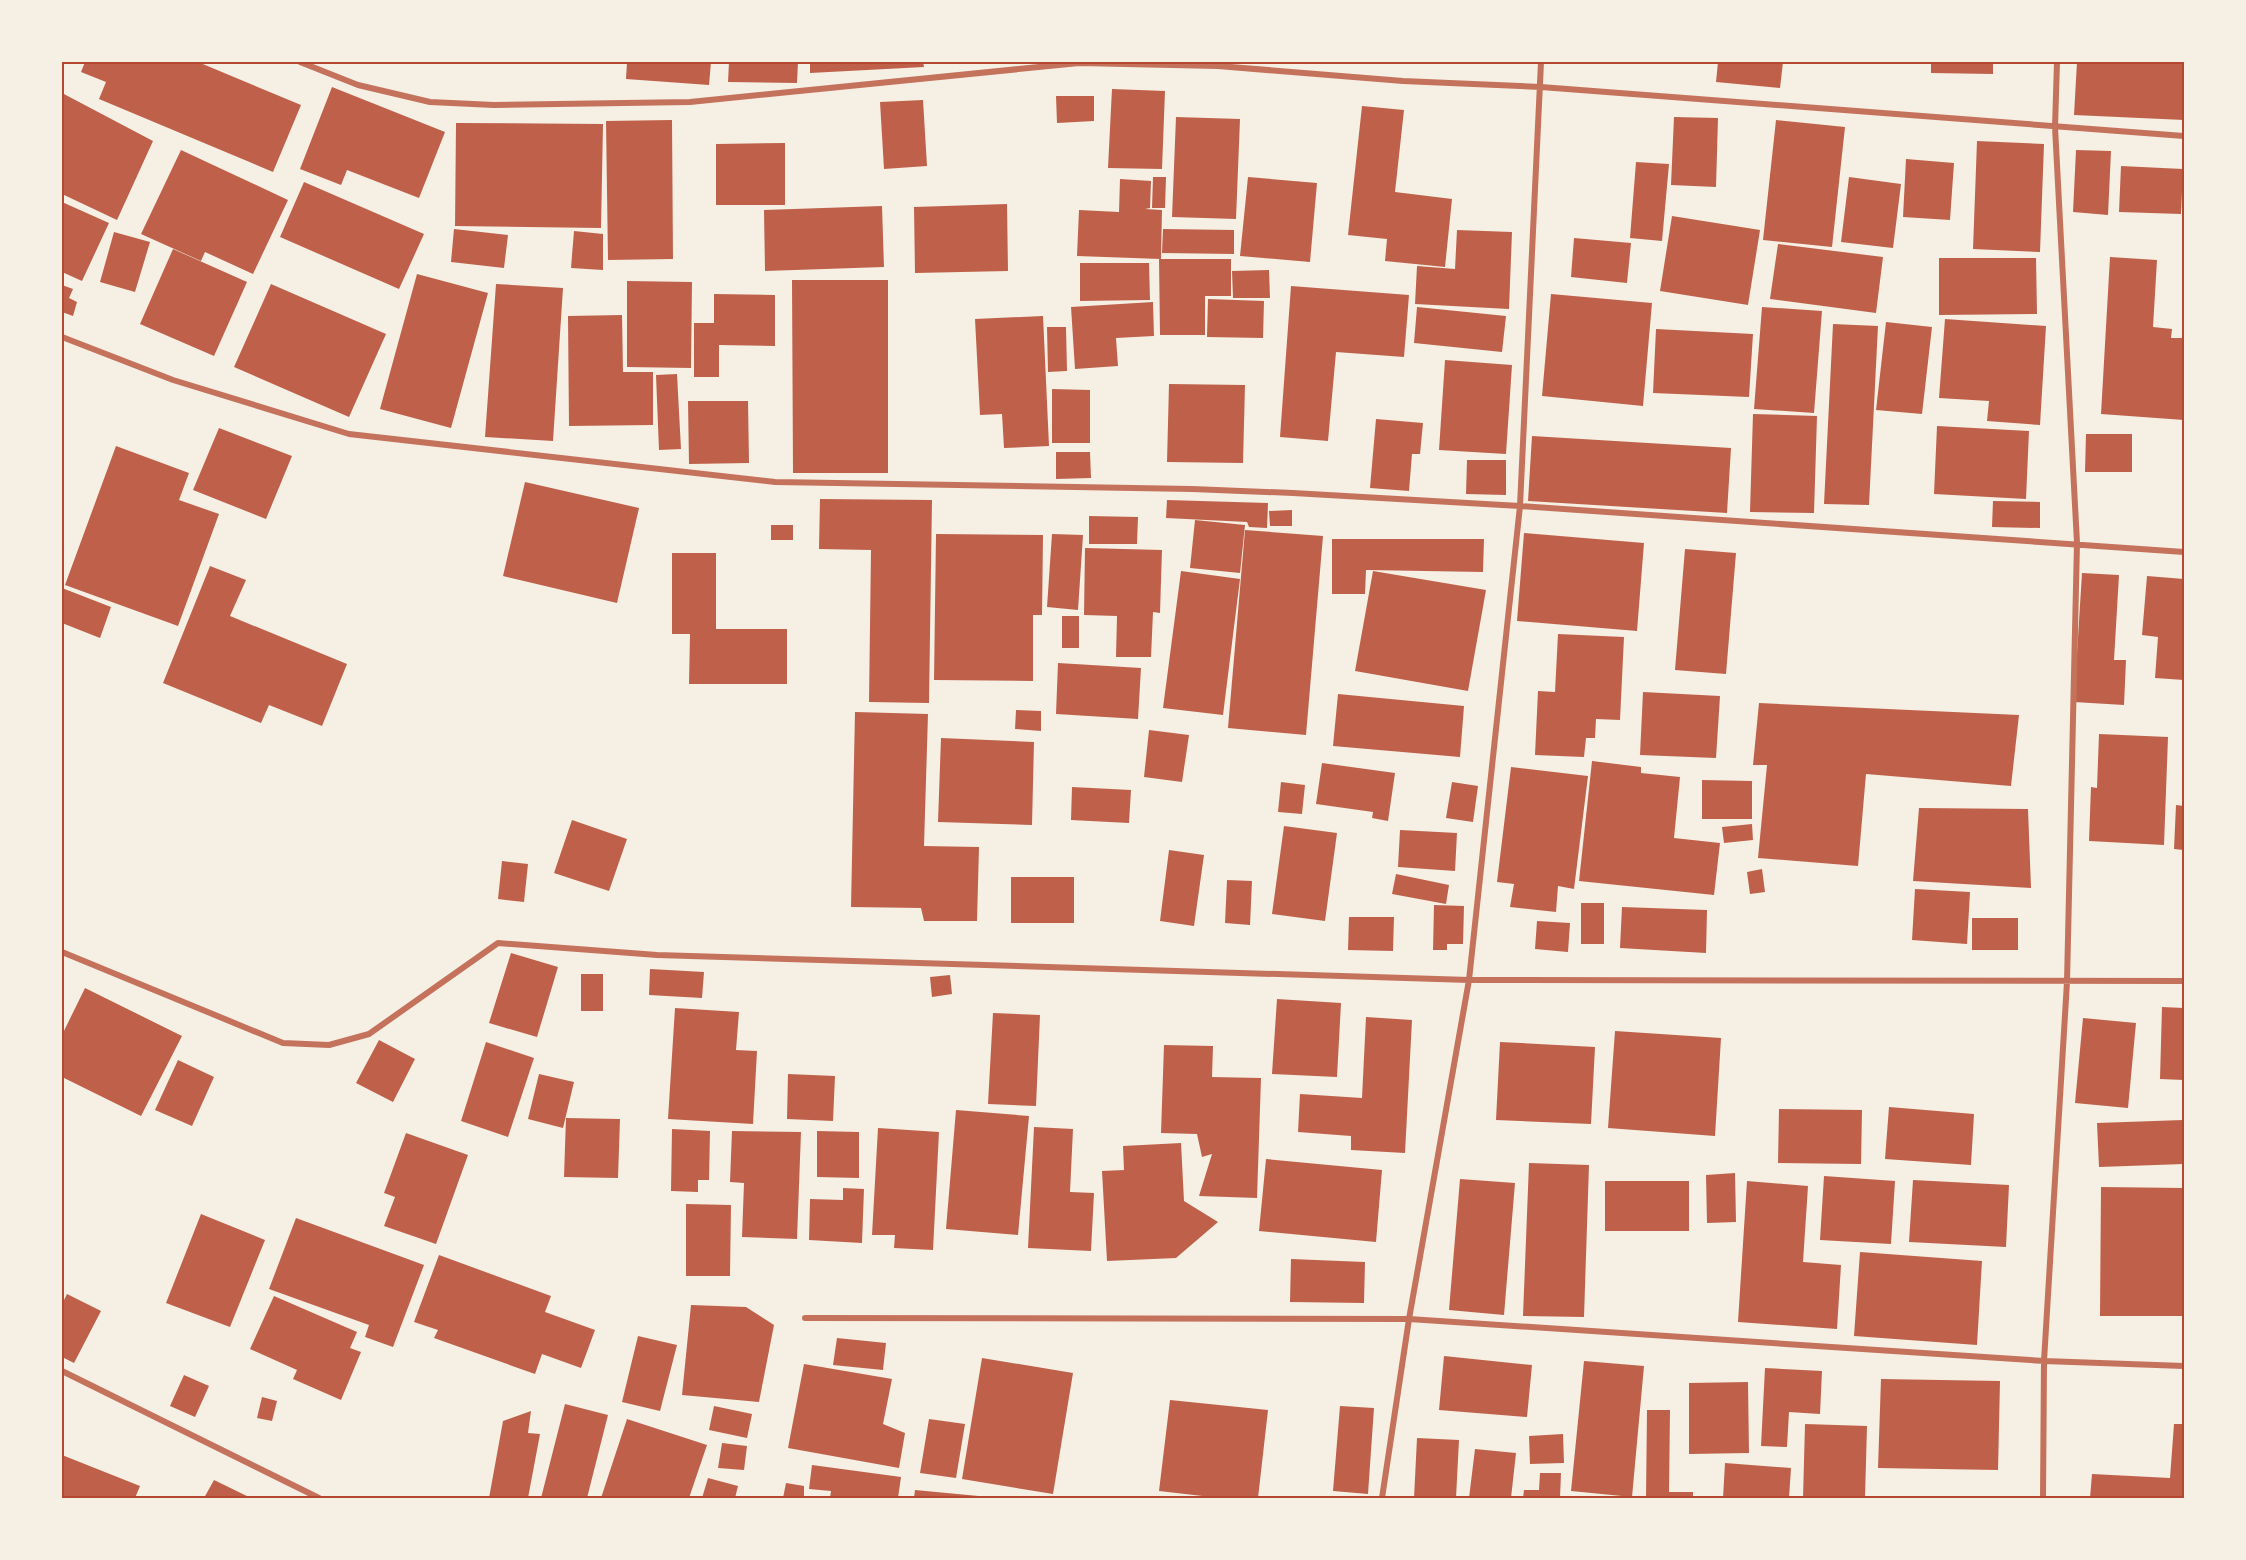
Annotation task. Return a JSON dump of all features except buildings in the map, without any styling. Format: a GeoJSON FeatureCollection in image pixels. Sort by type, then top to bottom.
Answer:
{"type":"FeatureCollection","features":[{"type":"Feature","properties":{"kind":"street"},"geometry":{"type":"LineString","coordinates":[[300,62],[358,85],[430,102],[494,105],[690,102],[1079,63],[1218,66],[1403,81],[1541,87],[2184,136]]}},
{"type":"Feature","properties":{"kind":"street"},"geometry":{"type":"LineString","coordinates":[[1382,1498],[1409,1319],[1469,980],[1520,506],[1541,62]]}},
{"type":"Feature","properties":{"kind":"street"},"geometry":{"type":"LineString","coordinates":[[2043,1498],[2044,1361],[2067,982],[2077,543],[2055,127],[2057,62]]}},
{"type":"Feature","properties":{"kind":"street"},"geometry":{"type":"LineString","coordinates":[[62,337],[173,380],[349,434],[775,482],[1192,489],[1520,506],[2184,552]]}},
{"type":"Feature","properties":{"kind":"street"},"geometry":{"type":"LineString","coordinates":[[62,952],[284,1043],[329,1045],[369,1034],[498,943],[657,955],[1469,980],[2184,981]]}},
{"type":"Feature","properties":{"kind":"street"},"geometry":{"type":"LineString","coordinates":[[806,1318],[1409,1319],[2044,1361],[2184,1366]]}},
{"type":"Feature","properties":{"kind":"street"},"geometry":{"type":"LineString","coordinates":[[62,1371],[319,1498]]}}]}
